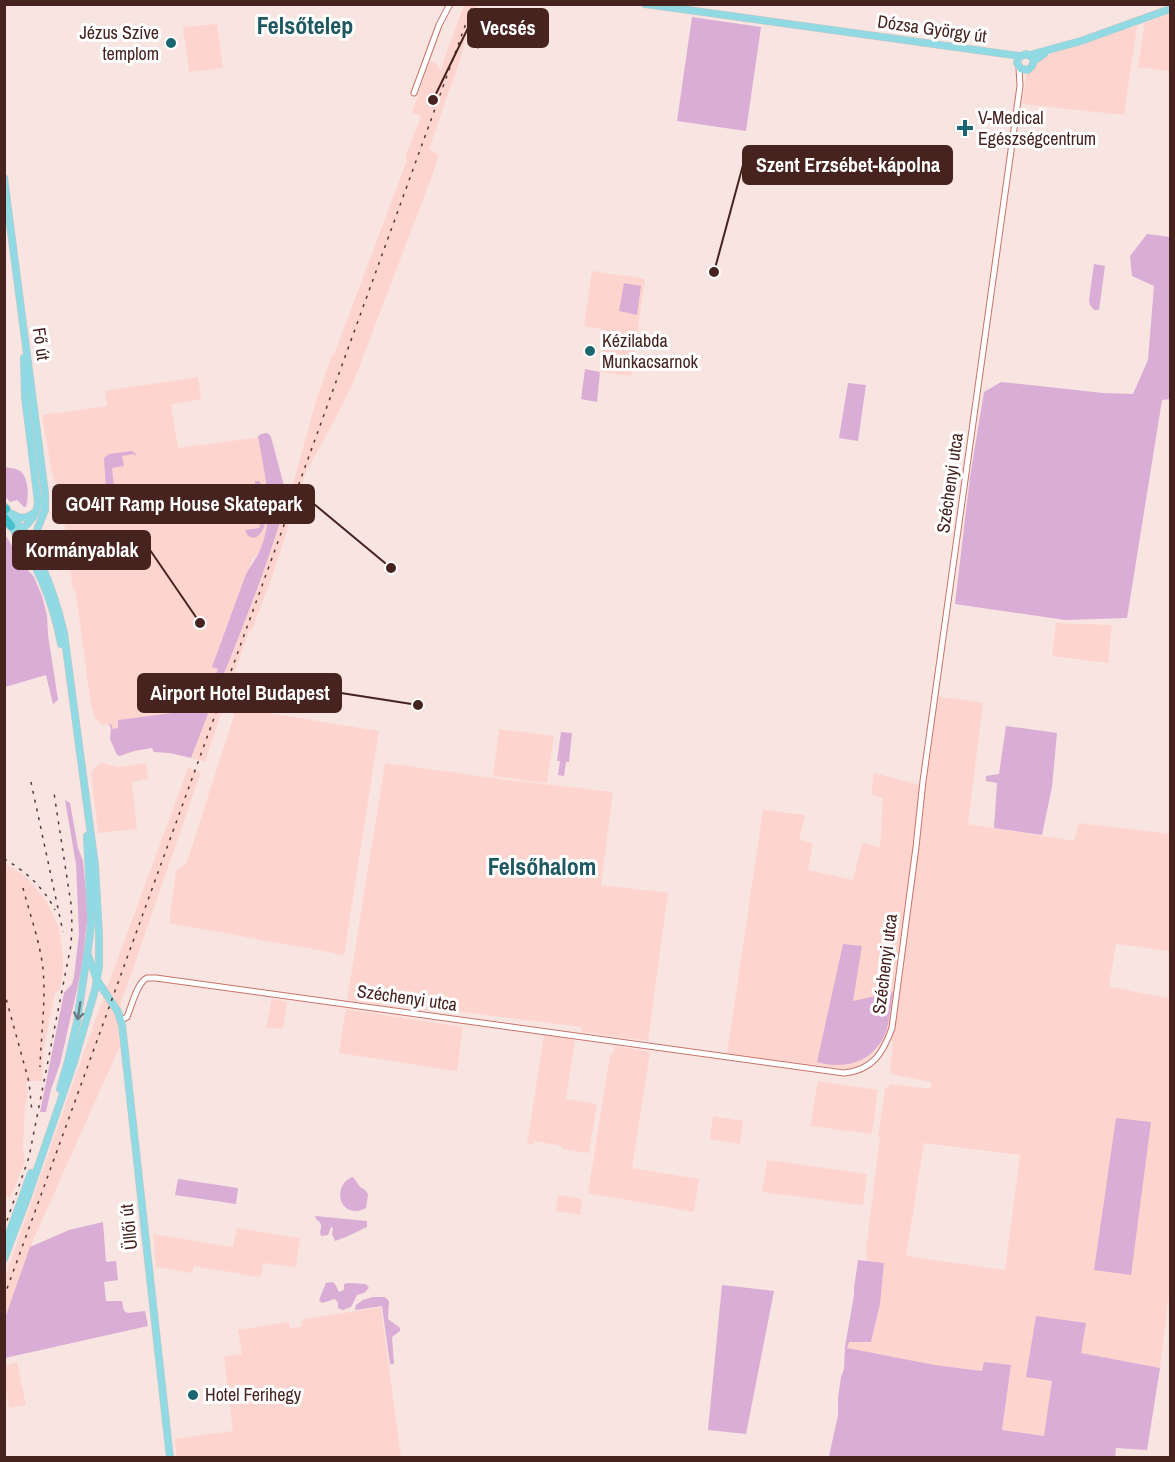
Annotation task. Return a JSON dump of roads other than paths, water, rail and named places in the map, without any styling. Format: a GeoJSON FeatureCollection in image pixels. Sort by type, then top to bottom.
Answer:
{"type":"FeatureCollection","features":[{"type":"Feature","properties":{"kind":"highway"},"geometry":{"type":"LineString","coordinates":[[5,511],[11,526]]}},
{"type":"Feature","properties":{"kind":"main road","name":"Dózsa György út"},"geometry":{"type":"LineString","coordinates":[[645,4],[1002,54],[1021,64]]}},
{"type":"Feature","properties":{"kind":"main road"},"geometry":{"type":"LineString","coordinates":[[1032,58],[1170,9]]}},
{"type":"Feature","properties":{"kind":"main road"},"geometry":{"type":"LineString","coordinates":[[1024,54],[1032,58],[1031,68],[1021,64],[1024,54]]}},
{"type":"Feature","properties":{"kind":"main road","name":"Fő út"},"geometry":{"type":"LineString","coordinates":[[4,178],[45,492],[40,513]]}},
{"type":"Feature","properties":{"kind":"main road"},"geometry":{"type":"LineString","coordinates":[[23,327],[24,380],[40,513],[35,535],[36,553]]}},
{"type":"Feature","properties":{"kind":"main road"},"geometry":{"type":"LineString","coordinates":[[24,380],[33,392]]}},
{"type":"Feature","properties":{"kind":"main road"},"geometry":{"type":"LineString","coordinates":[[5,511],[23,518],[40,513]]}},
{"type":"Feature","properties":{"kind":"main road"},"geometry":{"type":"LineString","coordinates":[[4,1259],[74,1062],[88,1018],[99,967],[99,923],[64,633],[51,586],[36,553],[22,531],[5,511]]}},
{"type":"Feature","properties":{"kind":"main road"},"geometry":{"type":"LineString","coordinates":[[11,526],[22,531],[33,528],[40,513]]}},
{"type":"Feature","properties":{"kind":"main road"},"geometry":{"type":"LineString","coordinates":[[11,526],[47,590],[69,684]]}},
{"type":"Feature","properties":{"kind":"main road"},"geometry":{"type":"LineString","coordinates":[[22,531],[22,542]]}},
{"type":"Feature","properties":{"kind":"main road"},"geometry":{"type":"LineString","coordinates":[[4,1246],[58,1097],[77,1022],[91,918],[90,839]]}},
{"type":"Feature","properties":{"kind":"main road"},"geometry":{"type":"LineString","coordinates":[[87,953],[97,980],[108,996]]}},
{"type":"Feature","properties":{"kind":"main road"},"geometry":{"type":"LineString","coordinates":[[99,967],[108,996]]}},
{"type":"Feature","properties":{"kind":"main road"},"geometry":{"type":"LineString","coordinates":[[88,1018],[98,999],[108,996]]}},
{"type":"Feature","properties":{"kind":"main road","name":"Üllői út"},"geometry":{"type":"LineString","coordinates":[[108,996],[121,1020],[170,1458]]}},
{"type":"Feature","properties":{"kind":"street"},"geometry":{"type":"LineString","coordinates":[[414,93],[439,25],[450,4]]}},
{"type":"Feature","properties":{"kind":"street","name":"Széchenyi utca"},"geometry":{"type":"LineString","coordinates":[[121,1020],[127,1017],[142,982],[147,978],[156,978],[844,1073],[856,1071],[873,1062],[887,1042],[892,1028],[922,782],[1020,86],[1021,64]]}},
{"type":"Feature","properties":{"kind":"waterway"},"geometry":{"type":"LineString","coordinates":[[478,48],[482,36]]}},
{"type":"Feature","properties":{"kind":"railway"},"geometry":{"type":"LineString","coordinates":[[4,1297],[473,4]]}},
{"type":"Feature","properties":{"kind":"railway"},"geometry":{"type":"LineString","coordinates":[[31,782],[63,932]]}},
{"type":"Feature","properties":{"kind":"railway"},"geometry":{"type":"LineString","coordinates":[[4,1229],[29,1157],[71,945],[71,904],[54,793]]}},
{"type":"Feature","properties":{"kind":"railway"},"geometry":{"type":"LineString","coordinates":[[4,859],[34,881],[55,910]]}},
{"type":"Feature","properties":{"kind":"railway"},"geometry":{"type":"LineString","coordinates":[[23,888],[43,969],[44,1006],[40,1067]]}},
{"type":"Feature","properties":{"kind":"railway"},"geometry":{"type":"LineString","coordinates":[[4,991],[29,1082],[32,1112]]}},
{"type":"Feature","properties":{"kind":"place","name":"Jézus Szíve templom"},"geometry":{"type":"Point","coordinates":[171,43]}},
{"type":"Feature","properties":{"kind":"place","name":"Vecsés"},"geometry":{"type":"Point","coordinates":[433,100]}},
{"type":"Feature","properties":{"kind":"place","name":"V-Medical Egészségcentrum"},"geometry":{"type":"Point","coordinates":[965,128]}},
{"type":"Feature","properties":{"kind":"place","name":"Szent Erzsébet-kápolna"},"geometry":{"type":"Point","coordinates":[714,272]}},
{"type":"Feature","properties":{"kind":"place","name":"Kézilabda Munkacsarnok"},"geometry":{"type":"Point","coordinates":[590,351]}},
{"type":"Feature","properties":{"kind":"place","name":"GO4IT Ramp House Skatepark"},"geometry":{"type":"Point","coordinates":[391,568]}},
{"type":"Feature","properties":{"kind":"place","name":"Kormányablak"},"geometry":{"type":"Point","coordinates":[200,623]}},
{"type":"Feature","properties":{"kind":"place","name":"Airport Hotel Budapest"},"geometry":{"type":"Point","coordinates":[418,705]}},
{"type":"Feature","properties":{"kind":"place","name":"Hotel Ferihegy"},"geometry":{"type":"Point","coordinates":[193,1395]}},
{"type":"Feature","properties":{"kind":"district","name":"Felsőtelep"},"geometry":{"type":"Point","coordinates":[305,26]}},
{"type":"Feature","properties":{"kind":"district","name":"Felsőhalom"},"geometry":{"type":"Point","coordinates":[542,867]}}]}
